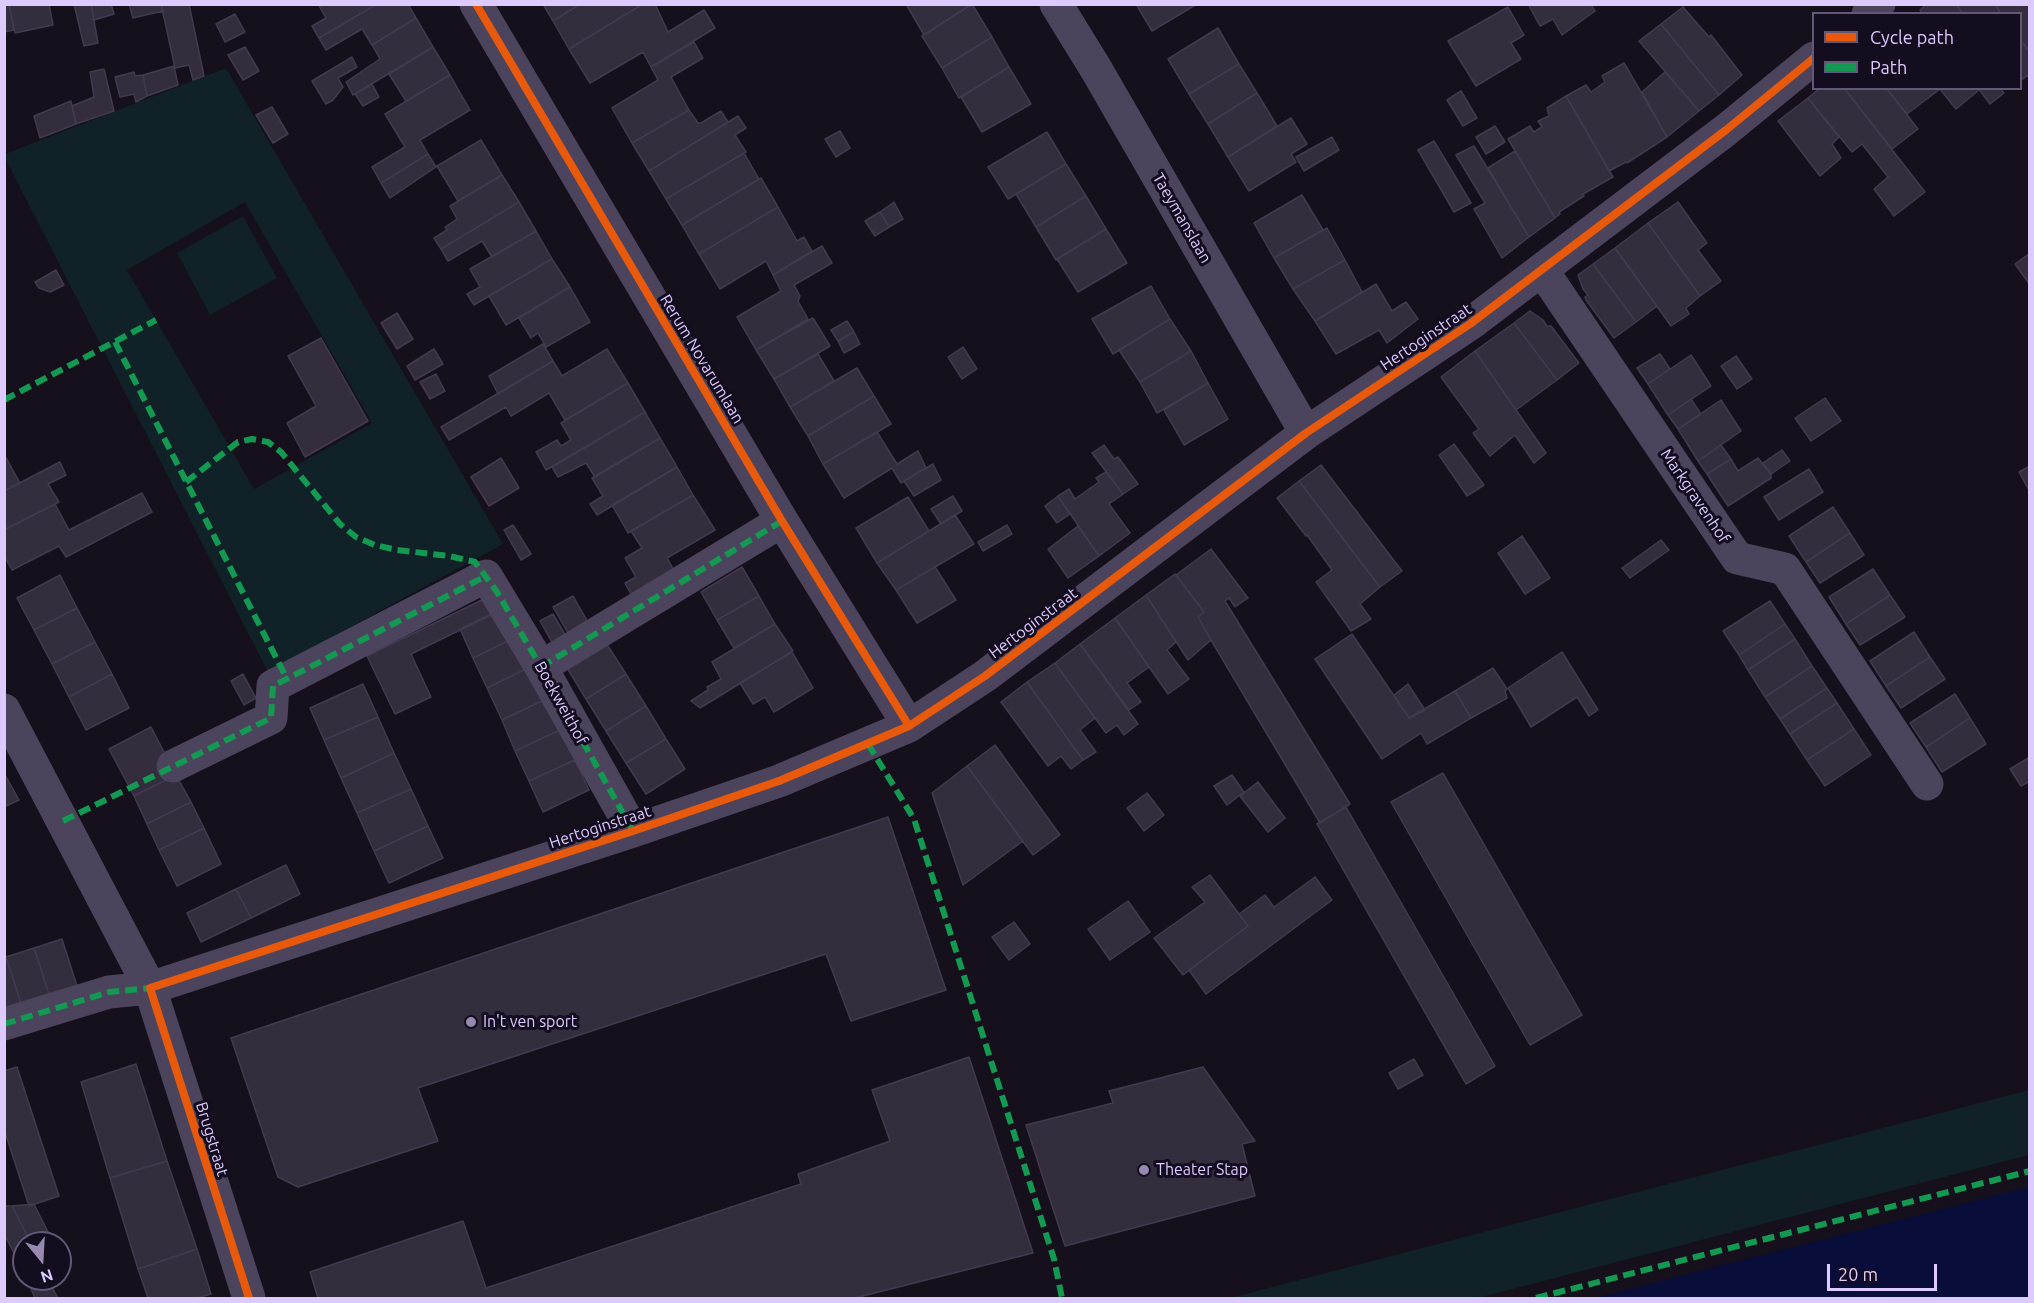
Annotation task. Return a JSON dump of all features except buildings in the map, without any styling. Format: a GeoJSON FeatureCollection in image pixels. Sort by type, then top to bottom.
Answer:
{"type":"FeatureCollection","features":[{"type":"Feature","properties":{"kind":"street","name":"Rerum Novarumlaan"},"geometry":{"type":"LineString","coordinates":[[476,4],[782,521],[909,726]]}},
{"type":"Feature","properties":{"kind":"street","name":"Taeymanslaan"},"geometry":{"type":"LineString","coordinates":[[1056,4],[1096,69],[1306,434]]}},
{"type":"Feature","properties":{"kind":"street","name":"Hertoginstraat"},"geometry":{"type":"LineString","coordinates":[[4,1024],[109,992],[150,988],[633,831],[779,781],[909,726],[985,676],[1306,434],[1470,324],[1726,130],[1812,60]]}},
{"type":"Feature","properties":{"kind":"street","name":"Markgravenhof"},"geometry":{"type":"LineString","coordinates":[[1542,270],[1737,558],[1785,569],[1927,784]]}},
{"type":"Feature","properties":{"kind":"street"},"geometry":{"type":"LineString","coordinates":[[542,670],[782,521]]}},
{"type":"Feature","properties":{"kind":"street","name":"Boekweithof"},"geometry":{"type":"LineString","coordinates":[[173,766],[271,718],[273,686],[486,576],[633,831]]}},
{"type":"Feature","properties":{"kind":"street","name":"Brugstraat"},"geometry":{"type":"LineString","coordinates":[[4,710],[150,988],[249,1299]]}},
{"type":"Feature","properties":{"kind":"shaded area"},"geometry":{"type":"Polygon","coordinates":[[[226,68],[503,544],[268,672],[5,158],[5,154],[226,68]],[[245,202],[127,270],[254,489],[372,423],[245,202]]]}},
{"type":"Feature","properties":{"kind":"shaded area"},"geometry":{"type":"Polygon","coordinates":[[[243,216],[277,278],[210,315],[177,253],[243,216]]]}},
{"type":"Feature","properties":{"kind":"shaded area"},"geometry":{"type":"Polygon","coordinates":[[[2029,1090],[2029,1155],[1478,1298],[1230,1298],[2029,1090]]]}},
{"type":"Feature","properties":{"kind":"shaded area"},"geometry":{"type":"Polygon","coordinates":[[[2029,1187],[2029,1298],[1595,1298],[2029,1187]]]}},
{"type":"Feature","properties":{"kind":"marked path"},"geometry":{"type":"LineString","coordinates":[[4,400],[156,320]]}},
{"type":"Feature","properties":{"kind":"marked path"},"geometry":{"type":"LineString","coordinates":[[115,342],[287,679]]}},
{"type":"Feature","properties":{"kind":"marked path"},"geometry":{"type":"LineString","coordinates":[[186,482],[238,442],[252,439],[268,442],[281,452],[340,524],[356,537],[375,545],[397,550],[449,556],[475,562],[497,592],[633,831]]}},
{"type":"Feature","properties":{"kind":"marked path"},"geometry":{"type":"LineString","coordinates":[[541,667],[782,521]]}},
{"type":"Feature","properties":{"kind":"marked path"},"geometry":{"type":"LineString","coordinates":[[63,821],[271,718],[273,686],[486,576]]}},
{"type":"Feature","properties":{"kind":"marked path"},"geometry":{"type":"LineString","coordinates":[[868,744],[914,819],[1054,1259],[1062,1298]]}},
{"type":"Feature","properties":{"kind":"marked path"},"geometry":{"type":"LineString","coordinates":[[4,1024],[109,992],[150,988]]}},
{"type":"Feature","properties":{"kind":"marked path"},"geometry":{"type":"LineString","coordinates":[[1536,1298],[2030,1171]]}},
{"type":"Feature","properties":{"kind":"cycle path"},"geometry":{"type":"LineString","coordinates":[[476,4],[782,521],[909,726]]}},
{"type":"Feature","properties":{"kind":"cycle path"},"geometry":{"type":"LineString","coordinates":[[249,1298],[150,988],[633,831],[779,781],[909,726],[985,676],[1306,433],[1470,324],[1726,130],[1812,60]]}},
{"type":"Feature","properties":{"kind":"place","name":"In't ven sport"},"geometry":{"type":"Point","coordinates":[471,1022]}},
{"type":"Feature","properties":{"kind":"place","name":"Theater Stap"},"geometry":{"type":"Point","coordinates":[1144,1170]}}]}
